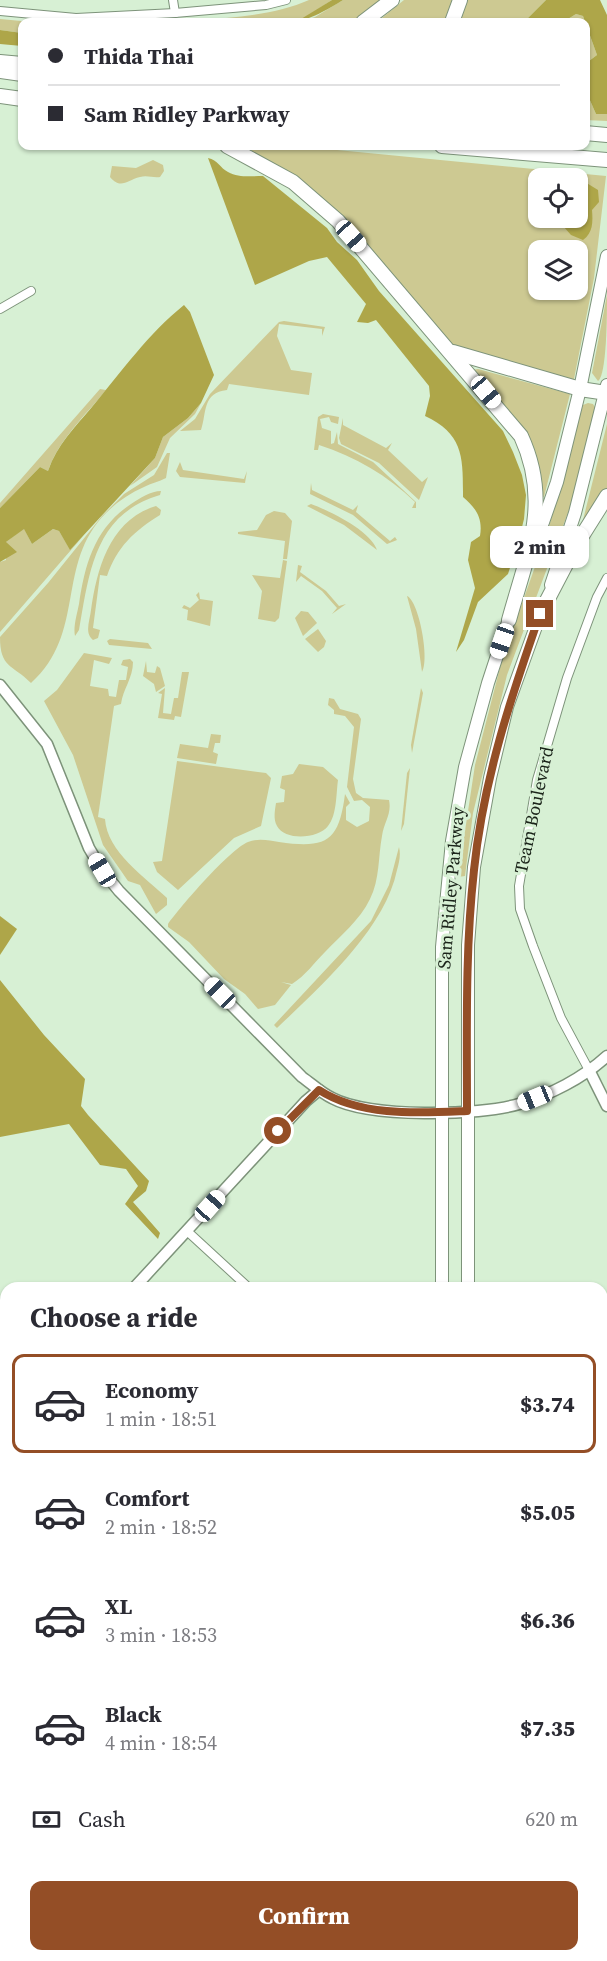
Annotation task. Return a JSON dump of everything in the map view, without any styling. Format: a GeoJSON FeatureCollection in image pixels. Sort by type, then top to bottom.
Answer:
{"type":"FeatureCollection","features":[{"type":"Feature","properties":{"kind":"highway"},"geometry":{"type":"LineString","coordinates":[[368,18],[392,0]]}},
{"type":"Feature","properties":{"kind":"highway"},"geometry":{"type":"LineString","coordinates":[[453,18],[460,0]]}},
{"type":"Feature","properties":{"kind":"highway"},"geometry":{"type":"LineString","coordinates":[[0,62],[18,64]]}},
{"type":"Feature","properties":{"kind":"highway"},"geometry":{"type":"LineString","coordinates":[[0,71],[18,73]]}},
{"type":"Feature","properties":{"kind":"highway"},"geometry":{"type":"LineString","coordinates":[[0,96],[18,98]]}},
{"type":"Feature","properties":{"kind":"highway"},"geometry":{"type":"LineString","coordinates":[[590,134],[607,135]]}},
{"type":"Feature","properties":{"kind":"highway"},"geometry":{"type":"LineString","coordinates":[[235,150],[271,168],[316,200],[378,265],[521,436],[534,474],[537,518],[509,620]]}},
{"type":"Feature","properties":{"kind":"highway"},"geometry":{"type":"LineString","coordinates":[[489,150],[607,160]]}},
{"type":"Feature","properties":{"kind":"highway"},"geometry":{"type":"LineString","coordinates":[[451,351],[580,389],[606,391]]}},
{"type":"Feature","properties":{"kind":"highway"},"geometry":{"type":"LineString","coordinates":[[540,614],[574,547],[607,496]]}},
{"type":"Feature","properties":{"kind":"main road","name":"Sam Ridley Parkway"},"geometry":{"type":"LineString","coordinates":[[442,1282],[442,947],[452,841],[465,767],[488,683],[557,482],[580,389],[607,256]]}},
{"type":"Feature","properties":{"kind":"main road","name":"Sam Ridley Parkway"},"geometry":{"type":"LineString","coordinates":[[468,1282],[468,945],[474,867],[490,778],[507,707],[574,517],[606,391]]}},
{"type":"Feature","properties":{"kind":"street"},"geometry":{"type":"LineString","coordinates":[[172,0],[175,13]]}},
{"type":"Feature","properties":{"kind":"street"},"geometry":{"type":"LineString","coordinates":[[0,11],[76,18],[175,13],[266,5],[286,0]]}},
{"type":"Feature","properties":{"kind":"street"},"geometry":{"type":"LineString","coordinates":[[0,309],[31,291]]}},
{"type":"Feature","properties":{"kind":"street","name":"Team Boulevard"},"geometry":{"type":"LineString","coordinates":[[607,578],[597,597],[567,678],[537,780],[519,886],[520,909],[561,1018],[607,1106]]}},
{"type":"Feature","properties":{"kind":"street"},"geometry":{"type":"LineString","coordinates":[[0,685],[47,744],[89,848],[119,891],[291,1066],[319,1090],[345,1103],[375,1109],[442,1112],[518,1105],[590,1072],[607,1056]]}},
{"type":"Feature","properties":{"kind":"street"},"geometry":{"type":"LineString","coordinates":[[140,1282],[306,1101],[319,1090]]}},
{"type":"Feature","properties":{"kind":"street"},"geometry":{"type":"LineString","coordinates":[[187,1232],[242,1282]]}},
{"type":"Feature","properties":{"kind":"shaded area"},"geometry":{"type":"Polygon","coordinates":[[[309,0],[332,0],[304,18],[225,18],[248,16],[290,7],[309,0]]]}},
{"type":"Feature","properties":{"kind":"shaded area"},"geometry":{"type":"Polygon","coordinates":[[[332,0],[343,0],[319,14],[303,18],[332,0]]]}},
{"type":"Feature","properties":{"kind":"shaded area"},"geometry":{"type":"Polygon","coordinates":[[[343,0],[385,0],[361,18],[312,18],[343,0]]]}},
{"type":"Feature","properties":{"kind":"shaded area"},"geometry":{"type":"Polygon","coordinates":[[[404,0],[453,0],[446,18],[382,18],[404,0]]]}},
{"type":"Feature","properties":{"kind":"shaded area"},"geometry":{"type":"Polygon","coordinates":[[[467,0],[546,0],[528,18],[460,18],[467,0]]]}},
{"type":"Feature","properties":{"kind":"shaded area"},"geometry":{"type":"Polygon","coordinates":[[[546,0],[600,0],[607,15],[607,114],[596,114],[590,100],[590,60],[597,55],[590,36],[590,18],[576,14],[570,18],[528,18],[546,0]]]}},
{"type":"Feature","properties":{"kind":"shaded area"},"geometry":{"type":"Polygon","coordinates":[[[576,14],[584,18],[570,18],[576,14]]]}},
{"type":"Feature","properties":{"kind":"shaded area"},"geometry":{"type":"Polygon","coordinates":[[[0,19],[18,21],[18,32],[0,30],[0,19]]]}},
{"type":"Feature","properties":{"kind":"shaded area"},"geometry":{"type":"Polygon","coordinates":[[[0,30],[18,32],[18,46],[0,44],[0,30]]]}},
{"type":"Feature","properties":{"kind":"shaded area"},"geometry":{"type":"Polygon","coordinates":[[[590,36],[597,55],[590,60],[590,36]]]}},
{"type":"Feature","properties":{"kind":"shaded area"},"geometry":{"type":"Polygon","coordinates":[[[590,100],[596,114],[607,114],[607,121],[590,120],[590,100]]]}},
{"type":"Feature","properties":{"kind":"shaded area"},"geometry":{"type":"Polygon","coordinates":[[[252,150],[337,150],[528,168],[528,228],[588,228],[588,174],[606,176],[594,278],[573,384],[458,350],[395,281],[252,153],[252,150]]]}},
{"type":"Feature","properties":{"kind":"shaded area"},"geometry":{"type":"Polygon","coordinates":[[[208,158],[232,174],[263,176],[327,228],[337,242],[357,260],[379,291],[503,431],[522,475],[526,495],[524,519],[508,574],[478,602],[464,640],[456,652],[475,588],[468,560],[471,542],[480,536],[480,524],[475,509],[463,497],[463,470],[459,449],[454,439],[438,423],[425,416],[430,396],[429,386],[376,320],[368,323],[357,322],[366,304],[327,257],[309,261],[255,285],[208,158]]]}},
{"type":"Feature","properties":{"kind":"shaded area"},"geometry":{"type":"Polygon","coordinates":[[[153,160],[163,165],[164,171],[160,177],[143,176],[121,184],[110,177],[112,166],[136,168],[153,160]]]}},
{"type":"Feature","properties":{"kind":"shaded area"},"geometry":{"type":"Polygon","coordinates":[[[588,184],[598,190],[599,202],[592,210],[592,227],[583,240],[571,235],[565,228],[588,228],[588,184]]]}},
{"type":"Feature","properties":{"kind":"shaded area"},"geometry":{"type":"Polygon","coordinates":[[[607,295],[605,355],[598,381],[592,373],[607,295]]]}},
{"type":"Feature","properties":{"kind":"shaded area"},"geometry":{"type":"Polygon","coordinates":[[[184,305],[190,312],[214,375],[201,403],[188,418],[163,437],[155,458],[70,550],[59,531],[53,529],[32,544],[24,529],[6,542],[17,552],[0,562],[0,508],[40,467],[48,471],[56,453],[73,429],[147,340],[184,305]]]}},
{"type":"Feature","properties":{"kind":"shaded area"},"geometry":{"type":"Polygon","coordinates":[[[279,322],[325,327],[322,336],[322,329],[279,324],[277,336],[291,370],[312,373],[309,395],[229,384],[227,390],[209,399],[201,430],[180,431],[195,419],[210,394],[279,322]]]}},
{"type":"Feature","properties":{"kind":"shaded area"},"geometry":{"type":"Polygon","coordinates":[[[478,369],[570,394],[544,497],[539,496],[534,463],[472,370],[478,369]]]}},
{"type":"Feature","properties":{"kind":"shaded area"},"geometry":{"type":"Polygon","coordinates":[[[100,389],[106,390],[73,428],[59,448],[48,471],[40,467],[0,508],[0,503],[100,389]]]}},
{"type":"Feature","properties":{"kind":"shaded area"},"geometry":{"type":"Polygon","coordinates":[[[201,403],[195,414],[170,438],[157,467],[130,486],[155,458],[163,437],[188,418],[201,403]]]}},
{"type":"Feature","properties":{"kind":"shaded area"},"geometry":{"type":"Polygon","coordinates":[[[593,404],[596,409],[572,502],[507,675],[473,813],[465,876],[458,877],[475,765],[502,660],[548,530],[583,405],[593,404]]]}},
{"type":"Feature","properties":{"kind":"shaded area"},"geometry":{"type":"Polygon","coordinates":[[[323,414],[339,417],[338,424],[331,422],[329,417],[320,419],[322,428],[331,431],[331,444],[334,443],[337,432],[338,444],[373,462],[416,502],[416,508],[412,508],[415,502],[404,492],[370,468],[346,455],[319,445],[318,450],[314,450],[318,417],[323,414]]]}},
{"type":"Feature","properties":{"kind":"shaded area"},"geometry":{"type":"Polygon","coordinates":[[[343,418],[343,425],[386,448],[392,443],[388,450],[422,482],[428,477],[419,500],[379,463],[341,444],[339,438],[343,418]]]}},
{"type":"Feature","properties":{"kind":"shaded area"},"geometry":{"type":"Polygon","coordinates":[[[607,424],[607,489],[583,520],[607,424]]]}},
{"type":"Feature","properties":{"kind":"shaded area"},"geometry":{"type":"Polygon","coordinates":[[[167,453],[170,453],[166,478],[139,489],[119,502],[106,513],[90,533],[81,554],[59,643],[48,663],[31,683],[5,660],[2,655],[0,637],[48,583],[102,516],[124,494],[154,475],[167,453]]]}},
{"type":"Feature","properties":{"kind":"shaded area"},"geometry":{"type":"Polygon","coordinates":[[[180,462],[183,470],[244,479],[247,471],[245,483],[180,477],[176,471],[180,462]]]}},
{"type":"Feature","properties":{"kind":"shaded area"},"geometry":{"type":"Polygon","coordinates":[[[311,483],[312,490],[353,510],[358,505],[356,512],[390,541],[395,537],[397,540],[387,544],[353,515],[310,494],[311,483]]]}},
{"type":"Feature","properties":{"kind":"shaded area"},"geometry":{"type":"Polygon","coordinates":[[[161,491],[160,495],[138,504],[121,516],[108,531],[98,549],[92,568],[79,630],[75,636],[74,629],[85,574],[100,535],[131,504],[142,497],[161,491]]]}},
{"type":"Feature","properties":{"kind":"shaded area"},"geometry":{"type":"Polygon","coordinates":[[[311,504],[328,511],[358,529],[367,536],[377,550],[344,525],[307,506],[311,504]]]}},
{"type":"Feature","properties":{"kind":"shaded area"},"geometry":{"type":"Polygon","coordinates":[[[156,506],[161,510],[160,515],[142,527],[121,548],[107,576],[100,575],[93,628],[100,630],[98,638],[93,640],[88,630],[89,622],[97,578],[108,548],[127,522],[156,506]]]}},
{"type":"Feature","properties":{"kind":"shaded area"},"geometry":{"type":"Polygon","coordinates":[[[274,511],[285,513],[292,521],[287,559],[283,559],[285,541],[238,534],[238,532],[257,530],[266,515],[274,511]]]}},
{"type":"Feature","properties":{"kind":"shaded area"},"geometry":{"type":"Polygon","coordinates":[[[24,528],[32,544],[53,529],[59,531],[70,549],[84,535],[0,632],[0,562],[6,560],[6,542],[24,528]]]}},
{"type":"Feature","properties":{"kind":"shaded area"},"geometry":{"type":"Polygon","coordinates":[[[283,560],[287,561],[279,618],[275,622],[258,619],[262,591],[252,575],[280,578],[283,560]]]}},
{"type":"Feature","properties":{"kind":"shaded area"},"geometry":{"type":"Polygon","coordinates":[[[298,565],[302,566],[300,572],[326,591],[339,606],[346,604],[332,614],[337,608],[322,591],[301,576],[296,582],[298,565]]]}},
{"type":"Feature","properties":{"kind":"shaded area"},"geometry":{"type":"Polygon","coordinates":[[[199,592],[200,599],[213,601],[210,626],[187,620],[188,610],[182,608],[184,605],[190,608],[199,600],[196,595],[199,592]]]}},
{"type":"Feature","properties":{"kind":"shaded area"},"geometry":{"type":"Polygon","coordinates":[[[407,596],[416,608],[422,631],[425,656],[422,672],[416,629],[407,596]]]}},
{"type":"Feature","properties":{"kind":"shaded area"},"geometry":{"type":"Polygon","coordinates":[[[301,611],[308,612],[317,623],[303,636],[295,618],[301,611]]]}},
{"type":"Feature","properties":{"kind":"shaded area"},"geometry":{"type":"Polygon","coordinates":[[[318,629],[326,641],[324,647],[318,652],[305,639],[318,629]]]}},
{"type":"Feature","properties":{"kind":"shaded area"},"geometry":{"type":"Polygon","coordinates":[[[110,639],[148,643],[152,649],[109,645],[107,641],[110,639]]]}},
{"type":"Feature","properties":{"kind":"shaded area"},"geometry":{"type":"Polygon","coordinates":[[[84,653],[112,658],[109,664],[94,660],[90,686],[108,689],[109,696],[116,697],[119,680],[126,680],[128,667],[121,665],[123,660],[130,659],[133,662],[121,704],[114,706],[98,817],[105,819],[112,842],[128,863],[167,898],[167,905],[156,914],[140,885],[128,881],[103,845],[73,755],[44,701],[57,690],[84,653]]]}},
{"type":"Feature","properties":{"kind":"shaded area"},"geometry":{"type":"Polygon","coordinates":[[[146,661],[147,672],[155,673],[157,666],[160,668],[165,686],[156,692],[154,684],[143,676],[146,661]]]}},
{"type":"Feature","properties":{"kind":"shaded area"},"geometry":{"type":"Polygon","coordinates":[[[182,672],[189,672],[181,717],[175,716],[174,720],[158,718],[162,694],[158,693],[165,688],[163,713],[171,714],[174,698],[178,698],[182,672]]]}},
{"type":"Feature","properties":{"kind":"shaded area"},"geometry":{"type":"Polygon","coordinates":[[[421,688],[423,693],[412,753],[411,745],[421,688]]]}},
{"type":"Feature","properties":{"kind":"shaded area"},"geometry":{"type":"Polygon","coordinates":[[[329,698],[334,699],[340,709],[358,714],[361,719],[353,779],[356,793],[363,798],[389,800],[376,884],[366,907],[349,927],[297,981],[292,984],[281,982],[291,985],[275,1005],[258,1009],[245,994],[224,979],[189,942],[168,927],[168,924],[218,867],[248,842],[263,840],[309,844],[328,838],[339,822],[345,794],[350,803],[346,807],[346,820],[357,827],[369,821],[370,807],[362,800],[354,801],[347,787],[354,727],[345,716],[334,714],[334,710],[328,705],[329,698]]]}},
{"type":"Feature","properties":{"kind":"shaded area"},"geometry":{"type":"Polygon","coordinates":[[[211,734],[221,735],[220,743],[215,743],[213,752],[218,754],[216,764],[177,758],[180,744],[208,748],[211,734]]]}},
{"type":"Feature","properties":{"kind":"shaded area"},"geometry":{"type":"Polygon","coordinates":[[[177,761],[266,773],[271,778],[261,826],[234,838],[178,890],[157,872],[153,862],[162,861],[177,761]]]}},
{"type":"Feature","properties":{"kind":"shaded area"},"geometry":{"type":"Polygon","coordinates":[[[299,764],[323,767],[338,780],[335,810],[331,821],[323,830],[310,836],[294,836],[281,831],[275,817],[276,803],[284,802],[285,790],[280,788],[282,776],[293,774],[299,764]]]}},
{"type":"Feature","properties":{"kind":"shaded area"},"geometry":{"type":"Polygon","coordinates":[[[410,768],[404,824],[401,831],[407,773],[410,768]]]}},
{"type":"Feature","properties":{"kind":"shaded area"},"geometry":{"type":"Polygon","coordinates":[[[399,847],[399,862],[390,892],[365,935],[331,976],[277,1028],[274,1025],[371,921],[389,885],[399,847]]]}},
{"type":"Feature","properties":{"kind":"shaded area"},"geometry":{"type":"Polygon","coordinates":[[[0,916],[17,929],[0,955],[0,916]]]}},
{"type":"Feature","properties":{"kind":"shaded area"},"geometry":{"type":"Polygon","coordinates":[[[0,980],[44,1035],[85,1079],[81,1106],[149,1181],[146,1191],[133,1202],[160,1233],[158,1239],[125,1204],[138,1186],[126,1169],[100,1165],[69,1124],[0,1137],[0,980]]]}},
{"type":"Feature","properties":{"kind":"route"},"geometry":{"type":"LineString","coordinates":[[278,1131],[319,1090],[333,1099],[375,1109],[416,1112],[467,1111],[468,945],[474,867],[490,778],[507,707],[540,614]]}}]}
